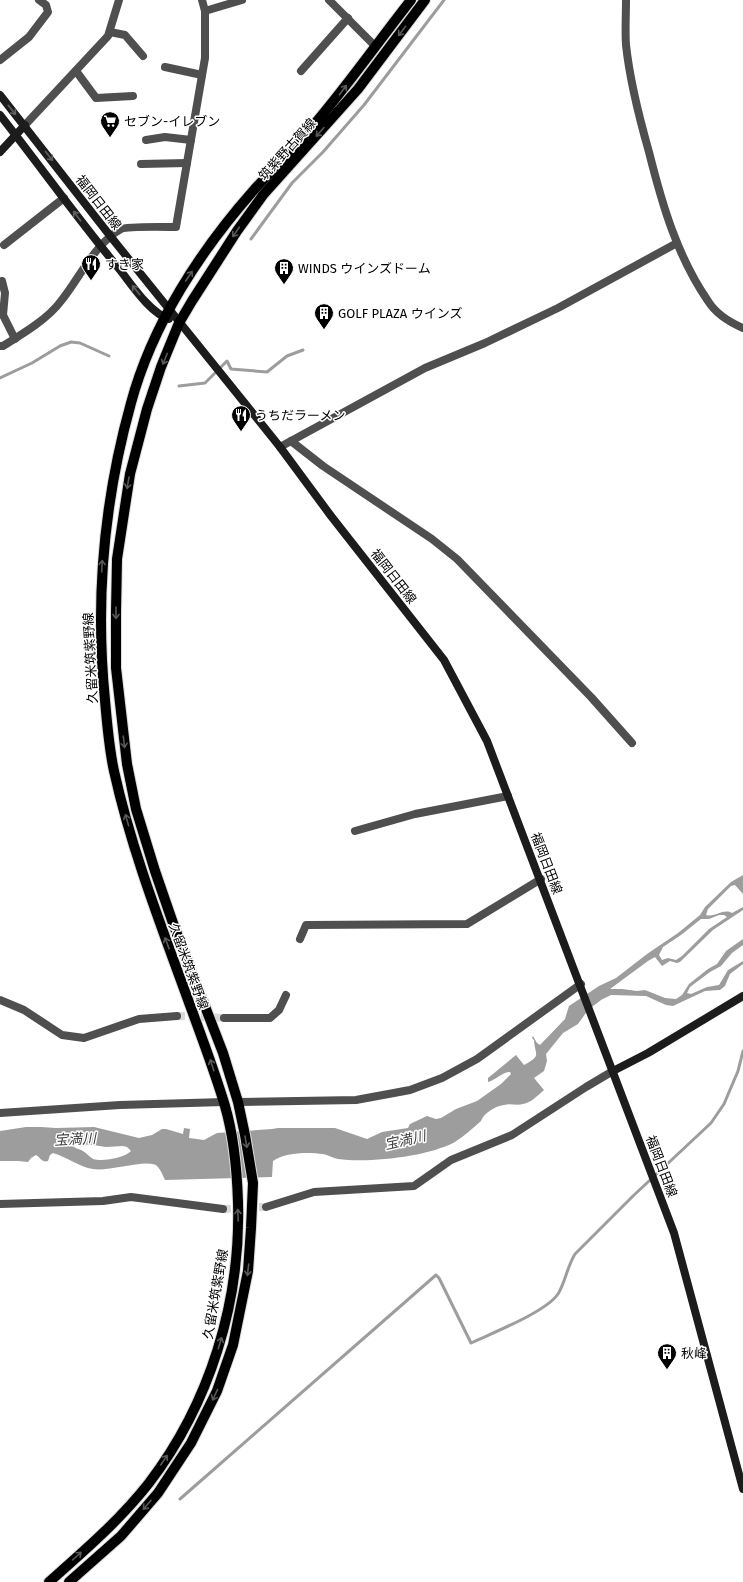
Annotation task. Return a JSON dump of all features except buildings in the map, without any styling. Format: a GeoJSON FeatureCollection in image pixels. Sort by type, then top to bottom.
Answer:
{"type":"FeatureCollection","features":[{"type":"Feature","properties":{"kind":"main road","name":"筑紫野古賀線"},"geometry":{"type":"LineString","coordinates":[[166,313],[212,243],[252,192],[295,147],[340,94],[410,0]]}},
{"type":"Feature","properties":{"kind":"main road","name":"筑紫野古賀線"},"geometry":{"type":"LineString","coordinates":[[179,323],[217,260],[259,201],[358,89],[425,0]]}},
{"type":"Feature","properties":{"kind":"main road","name":"福岡日田線"},"geometry":{"type":"LineString","coordinates":[[0,95],[110,237],[166,313]]}},
{"type":"Feature","properties":{"kind":"main road","name":"福岡日田線"},"geometry":{"type":"LineString","coordinates":[[0,115],[101,247],[147,303],[166,313],[179,323],[280,447],[331,516],[444,660],[487,741],[674,1233],[743,1489]]}},
{"type":"Feature","properties":{"kind":"main road"},"geometry":{"type":"LineString","coordinates":[[0,152],[25,126]]}},
{"type":"Feature","properties":{"kind":"main road","name":"久留米筑紫野線"},"geometry":{"type":"LineString","coordinates":[[49,1582],[108,1528],[148,1484],[180,1436],[205,1385],[221,1340],[235,1268],[238,1226],[237,1175],[225,1107],[209,1056],[144,877],[125,815],[113,767],[102,667],[100,617],[107,514],[131,400],[166,313]]}},
{"type":"Feature","properties":{"kind":"main road","name":"久留米筑紫野線"},"geometry":{"type":"LineString","coordinates":[[69,1582],[121,1536],[158,1492],[191,1443],[217,1391],[233,1345],[248,1271],[251,1228],[252,1175],[238,1106],[223,1053],[169,912],[136,809],[127,764],[116,668],[117,559],[129,481],[147,409],[161,367],[179,323]]}},
{"type":"Feature","properties":{"kind":"main road"},"geometry":{"type":"LineString","coordinates":[[612,1067],[648,1053],[743,996]]}},
{"type":"Feature","properties":{"kind":"street"},"geometry":{"type":"LineString","coordinates":[[0,60],[29,37],[48,12],[46,5],[39,0]]}},
{"type":"Feature","properties":{"kind":"street"},"geometry":{"type":"LineString","coordinates":[[25,126],[108,36],[119,0]]}},
{"type":"Feature","properties":{"kind":"street"},"geometry":{"type":"LineString","coordinates":[[0,346],[15,339],[30,329],[60,303],[93,255],[110,237],[123,228],[176,227],[205,58],[204,11],[202,0]]}},
{"type":"Feature","properties":{"kind":"street"},"geometry":{"type":"LineString","coordinates":[[204,11],[242,0]]}},
{"type":"Feature","properties":{"kind":"street"},"geometry":{"type":"LineString","coordinates":[[329,0],[375,46]]}},
{"type":"Feature","properties":{"kind":"street"},"geometry":{"type":"LineString","coordinates":[[626,0],[626,44],[633,92],[659,192],[677,243],[708,302],[726,320],[743,328]]}},
{"type":"Feature","properties":{"kind":"street"},"geometry":{"type":"LineString","coordinates":[[301,71],[348,18]]}},
{"type":"Feature","properties":{"kind":"street"},"geometry":{"type":"LineString","coordinates":[[110,32],[125,35],[143,56]]}},
{"type":"Feature","properties":{"kind":"street"},"geometry":{"type":"LineString","coordinates":[[165,68],[202,75]]}},
{"type":"Feature","properties":{"kind":"street"},"geometry":{"type":"LineString","coordinates":[[76,71],[96,98],[133,96]]}},
{"type":"Feature","properties":{"kind":"street"},"geometry":{"type":"LineString","coordinates":[[146,140],[165,137],[191,140]]}},
{"type":"Feature","properties":{"kind":"street"},"geometry":{"type":"LineString","coordinates":[[141,164],[187,164]]}},
{"type":"Feature","properties":{"kind":"street"},"geometry":{"type":"LineString","coordinates":[[4,245],[64,198]]}},
{"type":"Feature","properties":{"kind":"street"},"geometry":{"type":"LineString","coordinates":[[280,447],[425,368],[485,343],[558,308],[677,243]]}},
{"type":"Feature","properties":{"kind":"street"},"geometry":{"type":"LineString","coordinates":[[2,281],[5,293],[3,315],[15,339]]}},
{"type":"Feature","properties":{"kind":"street"},"geometry":{"type":"LineString","coordinates":[[291,441],[323,466],[432,540],[457,559],[591,697],[632,743]]}},
{"type":"Feature","properties":{"kind":"street"},"geometry":{"type":"LineString","coordinates":[[355,831],[415,814],[508,796]]}},
{"type":"Feature","properties":{"kind":"street"},"geometry":{"type":"LineString","coordinates":[[300,939],[306,925],[467,924],[540,879]]}},
{"type":"Feature","properties":{"kind":"street"},"geometry":{"type":"LineString","coordinates":[[238,1106],[356,1100],[410,1090],[442,1078],[477,1059],[582,988]]}},
{"type":"Feature","properties":{"kind":"street"},"geometry":{"type":"LineString","coordinates":[[224,1018],[270,1018],[279,1010],[286,995]]}},
{"type":"Feature","properties":{"kind":"street"},"geometry":{"type":"LineString","coordinates":[[0,1000],[24,1010],[62,1035],[84,1038],[139,1019],[177,1016]]}},
{"type":"Feature","properties":{"kind":"street"},"geometry":{"type":"LineString","coordinates":[[266,1207],[314,1192],[414,1186],[451,1160],[512,1135],[586,1087],[612,1067]]}},
{"type":"Feature","properties":{"kind":"street"},"geometry":{"type":"LineString","coordinates":[[0,1113],[120,1105],[225,1107]]}},
{"type":"Feature","properties":{"kind":"street"},"geometry":{"type":"LineString","coordinates":[[0,1204],[104,1201],[130,1198],[223,1209]]}},
{"type":"Feature","properties":{"kind":"water","name":"宝満川"},"geometry":{"type":"Polygon","coordinates":[[[743,875],[743,894],[735,885],[731,886],[708,909],[706,915],[709,916],[725,912],[732,913],[743,907],[743,910],[713,930],[680,962],[677,963],[670,961],[662,966],[655,957],[610,989],[637,991],[645,990],[665,998],[676,999],[682,995],[689,984],[717,964],[726,951],[743,939],[743,945],[732,953],[721,966],[710,972],[690,987],[687,993],[691,994],[707,987],[719,985],[728,970],[743,961],[743,964],[730,974],[725,986],[720,990],[705,991],[673,1006],[666,1005],[646,996],[611,995],[601,1000],[588,1010],[578,1024],[563,1033],[546,1054],[547,1061],[544,1071],[534,1078],[544,1090],[529,1102],[518,1105],[506,1104],[494,1108],[462,1137],[443,1147],[429,1152],[398,1158],[365,1160],[338,1159],[325,1154],[317,1153],[290,1154],[273,1161],[272,1177],[165,1180],[157,1166],[152,1164],[137,1164],[108,1169],[93,1169],[53,1153],[50,1155],[48,1161],[43,1161],[36,1155],[28,1162],[0,1161],[0,1131],[26,1127],[94,1127],[139,1138],[152,1135],[162,1129],[183,1134],[184,1128],[190,1129],[189,1138],[204,1140],[217,1133],[278,1128],[335,1128],[367,1139],[382,1132],[408,1128],[410,1124],[427,1116],[436,1119],[441,1118],[456,1109],[477,1101],[501,1084],[511,1074],[510,1072],[504,1073],[488,1082],[488,1078],[516,1055],[524,1065],[533,1059],[536,1055],[534,1040],[532,1038],[533,1036],[540,1045],[565,1019],[569,1006],[599,986],[616,978],[647,954],[678,933],[700,915],[705,907],[731,882],[743,875]],[[719,915],[709,919],[701,919],[663,947],[659,955],[662,960],[668,958],[676,960],[682,956],[709,929],[727,917],[724,915],[719,915]],[[75,1144],[74,1147],[97,1160],[108,1160],[124,1156],[131,1151],[127,1147],[123,1146],[106,1147],[75,1144]]]}},
{"type":"Feature","properties":{"kind":"waterway"},"geometry":{"type":"LineString","coordinates":[[251,239],[292,183],[323,152],[364,105],[444,0]]}},
{"type":"Feature","properties":{"kind":"waterway"},"geometry":{"type":"LineString","coordinates":[[0,378],[32,363],[60,346],[71,342],[80,343],[109,356]]}},
{"type":"Feature","properties":{"kind":"waterway"},"geometry":{"type":"LineString","coordinates":[[179,386],[205,383],[227,361],[231,369],[267,372],[287,356],[303,350]]}},
{"type":"Feature","properties":{"kind":"waterway"},"geometry":{"type":"LineString","coordinates":[[180,1499],[436,1275],[439,1278],[471,1343],[518,1322],[552,1301],[560,1290],[575,1254],[633,1196],[711,1123],[724,1104],[738,1071],[743,1051]]}},
{"type":"Feature","properties":{"kind":"tunnel"},"geometry":{"type":"LineString","coordinates":[[177,1016],[224,1018]]}},
{"type":"Feature","properties":{"kind":"tunnel"},"geometry":{"type":"LineString","coordinates":[[223,1209],[266,1207]]}},
{"type":"Feature","properties":{"kind":"place","name":"セブン-イレブン"},"geometry":{"type":"Point","coordinates":[110,138]}},
{"type":"Feature","properties":{"kind":"place","name":"すき家"},"geometry":{"type":"Point","coordinates":[91,281]}},
{"type":"Feature","properties":{"kind":"place","name":"WINDS ウインズドーム"},"geometry":{"type":"Point","coordinates":[284,285]}},
{"type":"Feature","properties":{"kind":"place","name":"GOLF PLAZA ウインズ"},"geometry":{"type":"Point","coordinates":[324,330]}},
{"type":"Feature","properties":{"kind":"place","name":"うちだラーメン"},"geometry":{"type":"Point","coordinates":[241,432]}},
{"type":"Feature","properties":{"kind":"place","name":"秋峰"},"geometry":{"type":"Point","coordinates":[667,1370]}}]}
